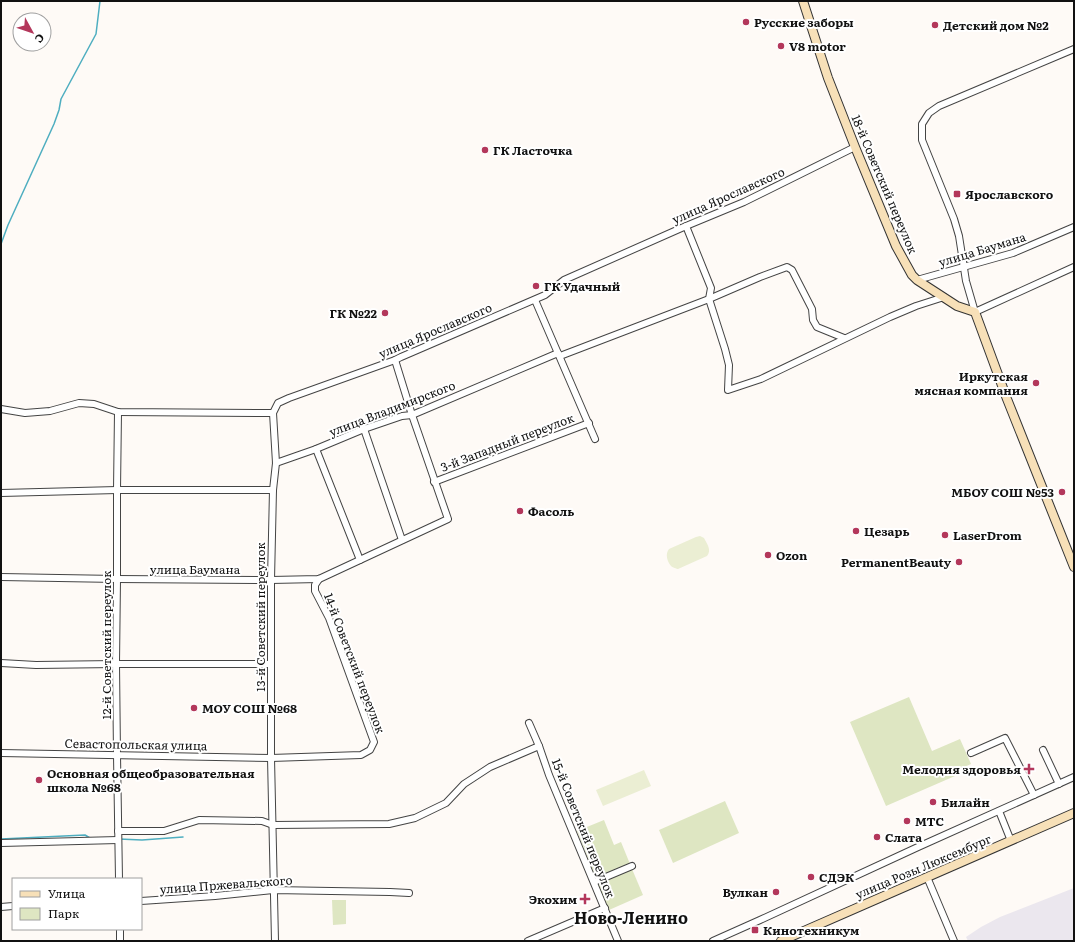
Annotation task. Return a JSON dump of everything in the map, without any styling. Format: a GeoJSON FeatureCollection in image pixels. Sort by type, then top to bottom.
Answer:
{"type":"FeatureCollection","features":[{"type":"Feature","properties":{"kind":"street","name":"18-й Советский переулок"},"geometry":{"type":"LineString","coordinates":[[803,1],[828,78],[855,147],[896,246],[912,275],[917,280],[957,306],[975,312]]}},
{"type":"Feature","properties":{"kind":"street"},"geometry":{"type":"LineString","coordinates":[[1074,48],[939,106],[929,113],[922,124],[922,140],[954,219],[959,236],[966,281],[975,312],[1007,399],[1074,567]]}},
{"type":"Feature","properties":{"kind":"street","name":"улица Ярославского"},"geometry":{"type":"LineString","coordinates":[[273,413],[278,404],[289,398],[395,360],[545,296],[564,280],[744,202],[855,147]]}},
{"type":"Feature","properties":{"kind":"street"},"geometry":{"type":"LineString","coordinates":[[686,226],[711,288],[709,299],[729,365],[728,390],[761,379],[890,317],[916,306],[944,297]]}},
{"type":"Feature","properties":{"kind":"street","name":"улица Баумана"},"geometry":{"type":"LineString","coordinates":[[917,280],[1012,253],[1074,227]]}},
{"type":"Feature","properties":{"kind":"street","name":"улица Владимирского"},"geometry":{"type":"LineString","coordinates":[[276,462],[316,449],[364,429],[402,416],[412,415],[559,354],[709,299],[761,276],[787,267],[792,270],[812,309],[813,320],[817,327],[844,338]]}},
{"type":"Feature","properties":{"kind":"street"},"geometry":{"type":"LineString","coordinates":[[975,312],[1074,267]]}},
{"type":"Feature","properties":{"kind":"street"},"geometry":{"type":"LineString","coordinates":[[535,300],[595,439]]}},
{"type":"Feature","properties":{"kind":"street"},"geometry":{"type":"LineString","coordinates":[[395,360],[434,482]]}},
{"type":"Feature","properties":{"kind":"street"},"geometry":{"type":"LineString","coordinates":[[1,409],[26,413],[50,411],[79,403],[94,404],[118,412],[273,413]]}},
{"type":"Feature","properties":{"kind":"street","name":"12-й Советский переулок"},"geometry":{"type":"LineString","coordinates":[[118,412],[116,490],[116,664],[119,878]]}},
{"type":"Feature","properties":{"kind":"street","name":"13-й Советский переулок"},"geometry":{"type":"LineString","coordinates":[[273,413],[276,462],[272,490],[271,758],[275,941]]}},
{"type":"Feature","properties":{"kind":"street","name":"3-й Западный переулок"},"geometry":{"type":"LineString","coordinates":[[434,482],[589,423]]}},
{"type":"Feature","properties":{"kind":"street"},"geometry":{"type":"LineString","coordinates":[[364,429],[402,540]]}},
{"type":"Feature","properties":{"kind":"street"},"geometry":{"type":"LineString","coordinates":[[316,449],[360,560]]}},
{"type":"Feature","properties":{"kind":"street","name":"улица Баумана"},"geometry":{"type":"LineString","coordinates":[[1,577],[271,580],[319,579],[448,519],[434,482]]}},
{"type":"Feature","properties":{"kind":"street"},"geometry":{"type":"LineString","coordinates":[[1,493],[116,490],[272,490]]}},
{"type":"Feature","properties":{"kind":"street","name":"14-й Советский переулок"},"geometry":{"type":"LineString","coordinates":[[271,758],[361,755],[370,750],[374,742],[329,618],[315,591],[315,585],[319,579]]}},
{"type":"Feature","properties":{"kind":"street"},"geometry":{"type":"LineString","coordinates":[[1,663],[36,665],[271,664]]}},
{"type":"Feature","properties":{"kind":"street","name":"15-й Советский переулок"},"geometry":{"type":"LineString","coordinates":[[529,723],[618,941]]}},
{"type":"Feature","properties":{"kind":"street"},"geometry":{"type":"LineString","coordinates":[[971,753],[1005,738],[1034,795]]}},
{"type":"Feature","properties":{"kind":"street"},"geometry":{"type":"LineString","coordinates":[[118,831],[164,831],[199,820],[262,821],[273,825],[389,824],[415,818],[446,803],[464,784],[490,767],[539,746]]}},
{"type":"Feature","properties":{"kind":"street"},"geometry":{"type":"LineString","coordinates":[[1043,750],[1059,784]]}},
{"type":"Feature","properties":{"kind":"street","name":"Севастопольская улица"},"geometry":{"type":"LineString","coordinates":[[1,753],[271,758]]}},
{"type":"Feature","properties":{"kind":"street","name":"улица Розы Люксембург"},"geometry":{"type":"LineString","coordinates":[[713,941],[1074,777]]}},
{"type":"Feature","properties":{"kind":"street"},"geometry":{"type":"LineString","coordinates":[[999,811],[1011,841]]}},
{"type":"Feature","properties":{"kind":"street","name":"улица Розы Люксембург"},"geometry":{"type":"LineString","coordinates":[[781,941],[1074,813]]}},
{"type":"Feature","properties":{"kind":"street"},"geometry":{"type":"LineString","coordinates":[[1,843],[118,840]]}},
{"type":"Feature","properties":{"kind":"street"},"geometry":{"type":"LineString","coordinates":[[594,882],[632,866]]}},
{"type":"Feature","properties":{"kind":"street"},"geometry":{"type":"LineString","coordinates":[[927,877],[954,941]]}},
{"type":"Feature","properties":{"kind":"street","name":"улица Пржевальского"},"geometry":{"type":"LineString","coordinates":[[142,901],[273,890],[390,892],[409,894]]}},
{"type":"Feature","properties":{"kind":"street"},"geometry":{"type":"LineString","coordinates":[[1,907],[12,906]]}},
{"type":"Feature","properties":{"kind":"street"},"geometry":{"type":"LineString","coordinates":[[528,941],[605,908]]}},
{"type":"Feature","properties":{"kind":"street"},"geometry":{"type":"LineString","coordinates":[[120,930],[120,941]]}},
{"type":"Feature","properties":{"kind":"shaded area"},"geometry":{"type":"Polygon","coordinates":[[[1074,888],[1074,941],[968,941],[966,937],[1000,917],[1074,888]]]}},
{"type":"Feature","properties":{"kind":"green space"},"geometry":{"type":"Polygon","coordinates":[[[700,536],[704,538],[708,547],[709,552],[707,556],[678,569],[671,566],[667,558],[669,549],[700,536]]]}},
{"type":"Feature","properties":{"kind":"green space"},"geometry":{"type":"Polygon","coordinates":[[[909,697],[932,751],[960,739],[971,764],[953,772],[955,776],[886,806],[850,722],[909,697]]]}},
{"type":"Feature","properties":{"kind":"green space"},"geometry":{"type":"Polygon","coordinates":[[[644,770],[651,786],[603,806],[596,790],[644,770]]]}},
{"type":"Feature","properties":{"kind":"green space"},"geometry":{"type":"Polygon","coordinates":[[[725,801],[739,833],[673,863],[659,830],[725,801]]]}},
{"type":"Feature","properties":{"kind":"green space"},"geometry":{"type":"Polygon","coordinates":[[[604,820],[614,845],[621,842],[630,864],[596,878],[577,831],[604,820]]]}},
{"type":"Feature","properties":{"kind":"green space"},"geometry":{"type":"Polygon","coordinates":[[[632,869],[643,895],[609,910],[597,884],[632,869]]]}},
{"type":"Feature","properties":{"kind":"green space"},"geometry":{"type":"Polygon","coordinates":[[[332,900],[346,900],[346,924],[333,925],[332,900]]]}},
{"type":"Feature","properties":{"kind":"waterway"},"geometry":{"type":"LineString","coordinates":[[1,244],[8,225],[54,124],[61,99],[96,34],[100,1]]}},
{"type":"Feature","properties":{"kind":"waterway"},"geometry":{"type":"LineString","coordinates":[[1,839],[85,835],[90,838]]}},
{"type":"Feature","properties":{"kind":"waterway"},"geometry":{"type":"LineString","coordinates":[[119,839],[142,840],[183,837]]}},
{"type":"Feature","properties":{"kind":"place","name":"Русские заборы"},"geometry":{"type":"Point","coordinates":[746,22]}},
{"type":"Feature","properties":{"kind":"place","name":"Детский дом №2"},"geometry":{"type":"Point","coordinates":[935,25]}},
{"type":"Feature","properties":{"kind":"place","name":"V8 motor"},"geometry":{"type":"Point","coordinates":[781,46]}},
{"type":"Feature","properties":{"kind":"place","name":"ГК Ласточка"},"geometry":{"type":"Point","coordinates":[485,150]}},
{"type":"Feature","properties":{"kind":"place","name":"Ярославского"},"geometry":{"type":"Point","coordinates":[957,194]}},
{"type":"Feature","properties":{"kind":"place","name":"ГК Удачный"},"geometry":{"type":"Point","coordinates":[536,286]}},
{"type":"Feature","properties":{"kind":"place","name":"ГК №22"},"geometry":{"type":"Point","coordinates":[385,313]}},
{"type":"Feature","properties":{"kind":"place","name":"Иркутская мясная компания"},"geometry":{"type":"Point","coordinates":[1036,383]}},
{"type":"Feature","properties":{"kind":"place","name":"МБОУ СОШ №53"},"geometry":{"type":"Point","coordinates":[1062,492]}},
{"type":"Feature","properties":{"kind":"place","name":"Фасоль"},"geometry":{"type":"Point","coordinates":[520,511]}},
{"type":"Feature","properties":{"kind":"place","name":"Цезарь"},"geometry":{"type":"Point","coordinates":[856,531]}},
{"type":"Feature","properties":{"kind":"place","name":"LaseгDrom"},"geometry":{"type":"Point","coordinates":[945,535]}},
{"type":"Feature","properties":{"kind":"place","name":"Ozon"},"geometry":{"type":"Point","coordinates":[768,555]}},
{"type":"Feature","properties":{"kind":"place","name":"PermanentBeauty"},"geometry":{"type":"Point","coordinates":[959,562]}},
{"type":"Feature","properties":{"kind":"place","name":"МОУ СОШ №68"},"geometry":{"type":"Point","coordinates":[194,708]}},
{"type":"Feature","properties":{"kind":"place","name":"Мелодия здоровья"},"geometry":{"type":"Point","coordinates":[1029,769]}},
{"type":"Feature","properties":{"kind":"place","name":"Основная общеобразовательная школа №68"},"geometry":{"type":"Point","coordinates":[39,780]}},
{"type":"Feature","properties":{"kind":"place","name":"Билайн"},"geometry":{"type":"Point","coordinates":[933,802]}},
{"type":"Feature","properties":{"kind":"place","name":"МТС"},"geometry":{"type":"Point","coordinates":[907,821]}},
{"type":"Feature","properties":{"kind":"place","name":"Слата"},"geometry":{"type":"Point","coordinates":[877,837]}},
{"type":"Feature","properties":{"kind":"place","name":"СДЭК"},"geometry":{"type":"Point","coordinates":[811,877]}},
{"type":"Feature","properties":{"kind":"place","name":"Вулкан"},"geometry":{"type":"Point","coordinates":[776,892]}},
{"type":"Feature","properties":{"kind":"place","name":"Экохим"},"geometry":{"type":"Point","coordinates":[585,899]}},
{"type":"Feature","properties":{"kind":"place","name":"Кинотехникум"},"geometry":{"type":"Point","coordinates":[755,930]}},
{"type":"Feature","properties":{"kind":"district","name":"Ново-Ленино"},"geometry":{"type":"Point","coordinates":[631,917]}}]}
